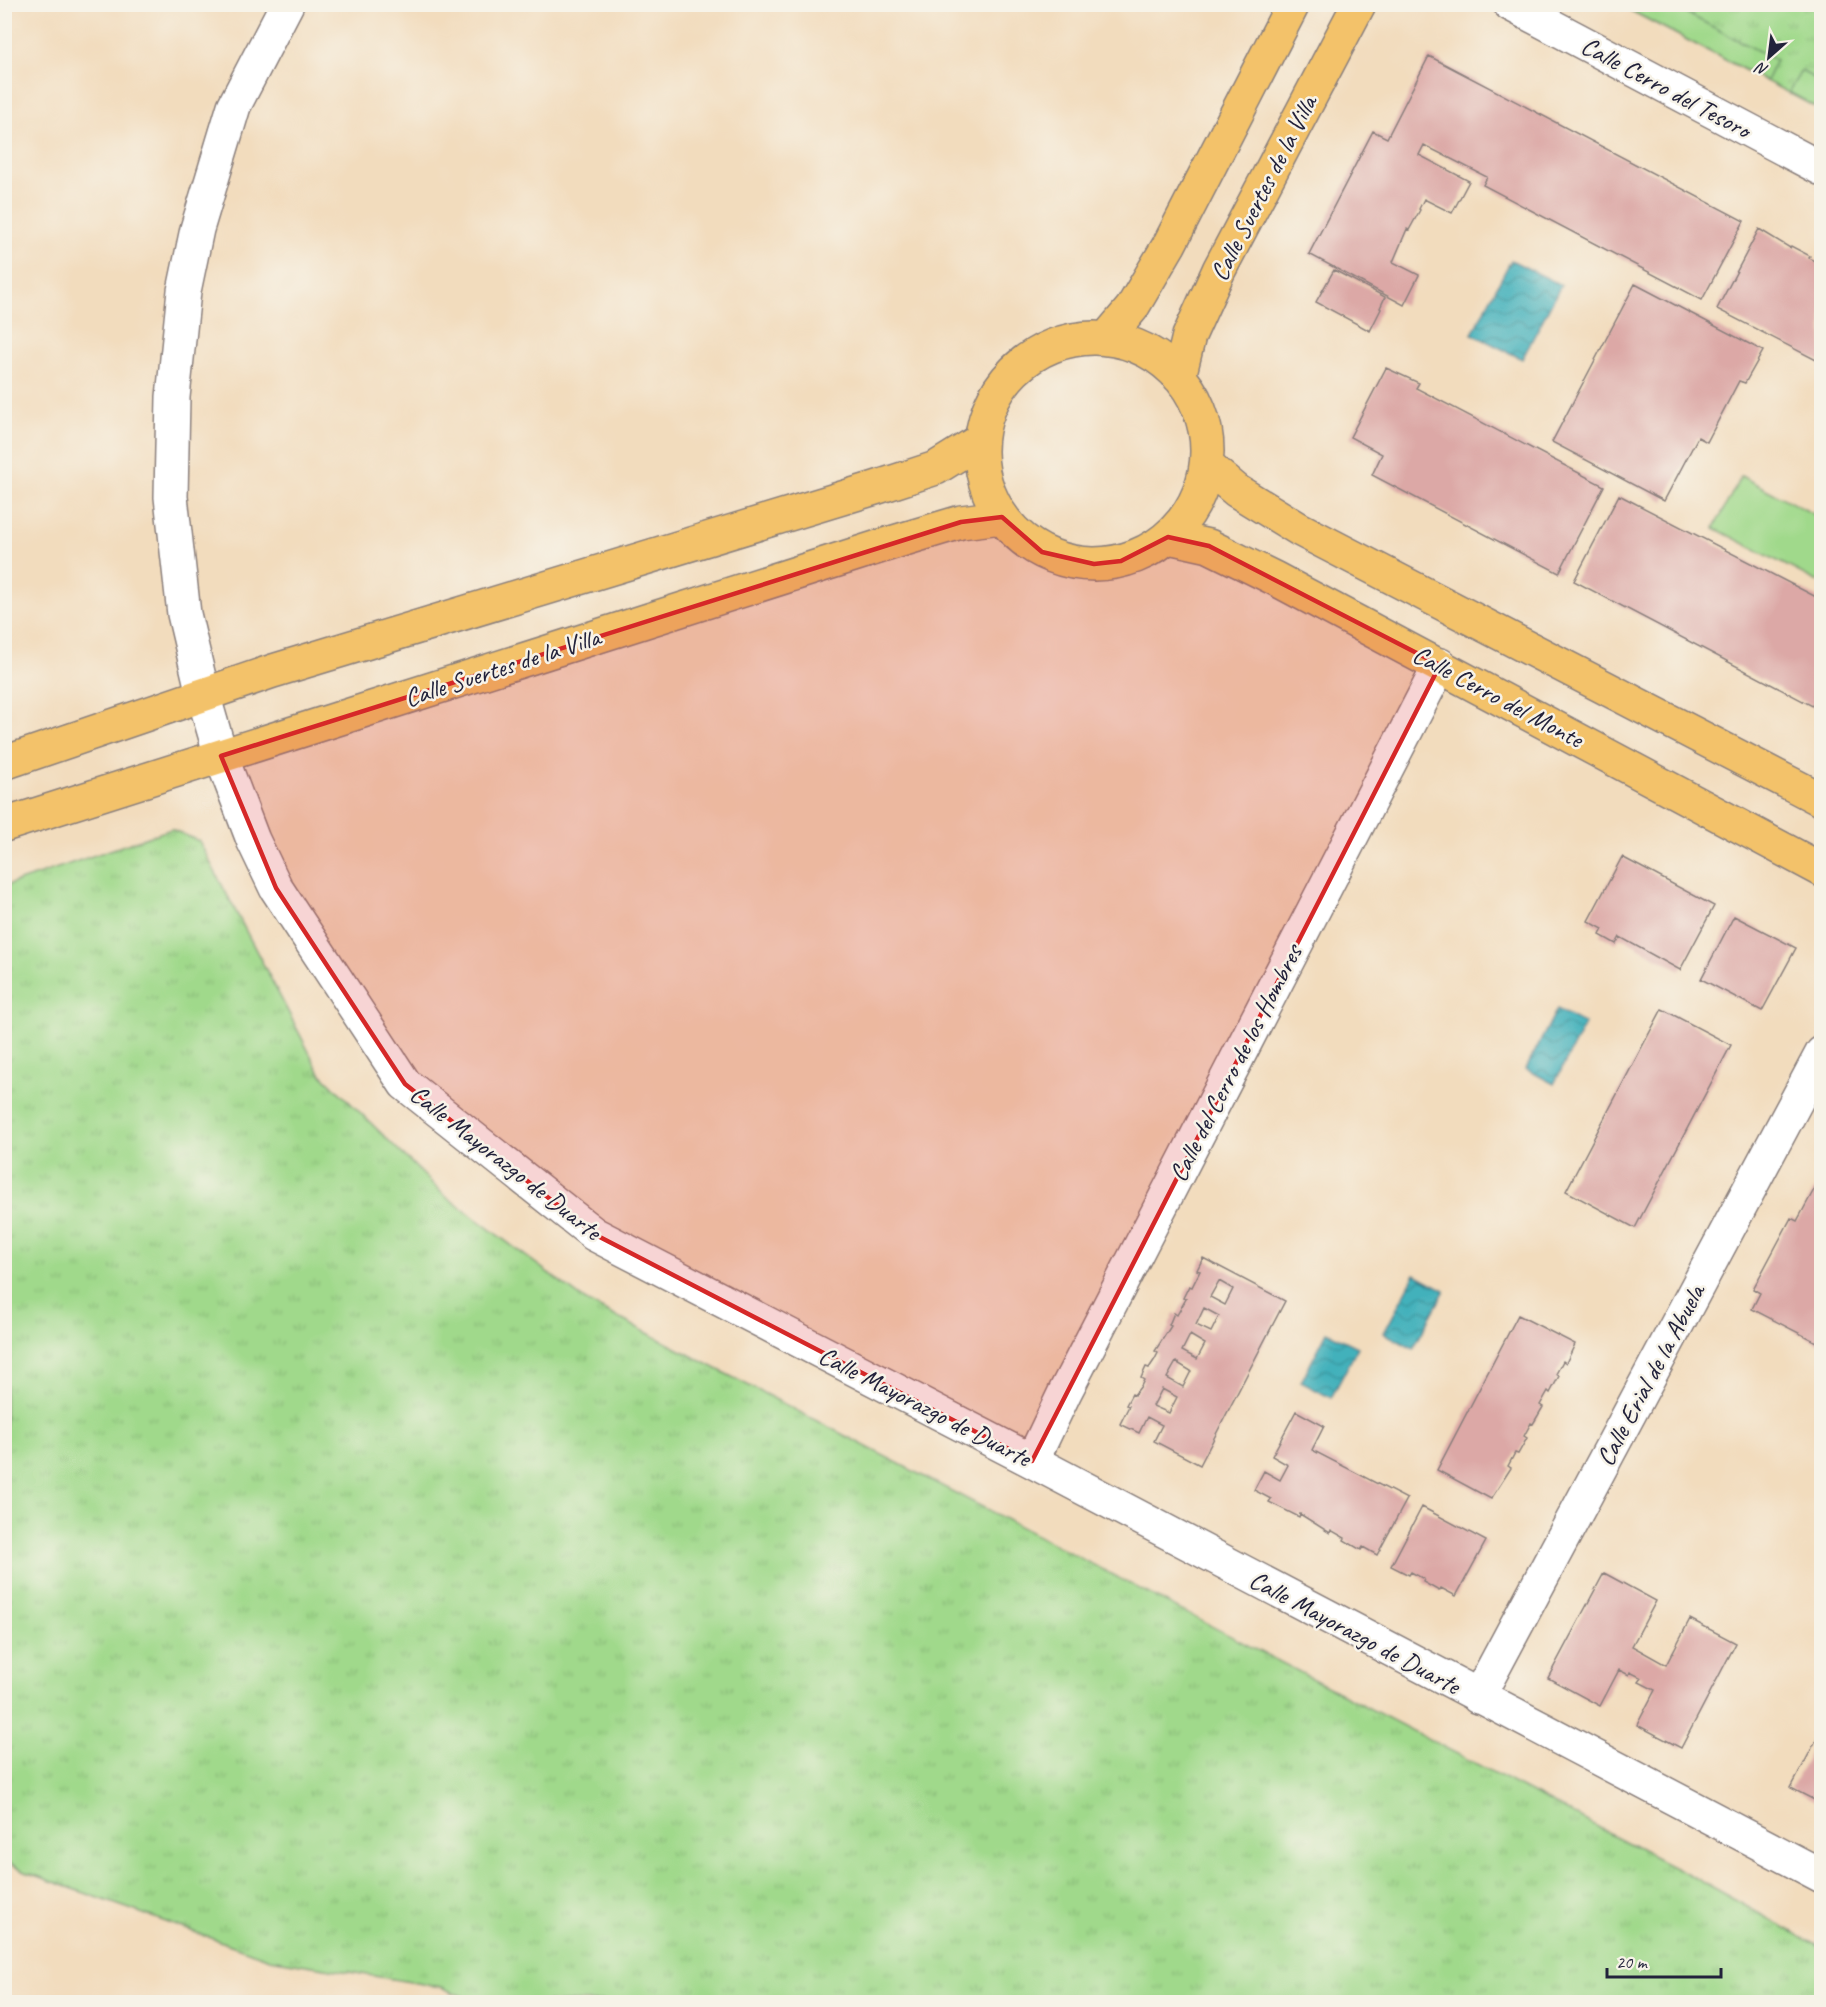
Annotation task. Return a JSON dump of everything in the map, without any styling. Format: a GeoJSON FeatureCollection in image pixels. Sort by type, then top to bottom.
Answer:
{"type":"FeatureCollection","features":[{"type":"Feature","properties":{"kind":"main road"},"geometry":{"type":"LineString","coordinates":[[1106,339],[1132,308],[1169,245],[1293,4]]}},
{"type":"Feature","properties":{"kind":"main road","name":"Calle Suertes de la Villa"},"geometry":{"type":"LineString","coordinates":[[1179,376],[1189,336],[1219,270],[1359,4]]}},
{"type":"Feature","properties":{"kind":"main road"},"geometry":{"type":"LineString","coordinates":[[1080,339],[1106,339],[1133,345],[1158,358],[1179,376],[1202,418],[1207,442],[1206,465],[1196,500],[1187,517],[1168,537],[1146,552],[1121,561],[1094,564],[1068,561],[1042,552],[1020,537],[1002,517],[988,493],[981,467],[981,440],[986,415],[993,400],[1012,372],[1032,356],[1055,345],[1080,339]]}},
{"type":"Feature","properties":{"kind":"main road"},"geometry":{"type":"LineString","coordinates":[[4,763],[203,694],[936,468],[981,440]]}},
{"type":"Feature","properties":{"kind":"main road"},"geometry":{"type":"LineString","coordinates":[[1206,465],[1237,491],[1299,529],[1821,800]]}},
{"type":"Feature","properties":{"kind":"main road","name":"Calle Suertes de la Villa"},"geometry":{"type":"LineString","coordinates":[[4,825],[891,543],[961,522],[1002,517]]}},
{"type":"Feature","properties":{"kind":"main road","name":"Calle Cerro del Monte"},"geometry":{"type":"LineString","coordinates":[[1168,537],[1209,546],[1440,665],[1821,870]]}},
{"type":"Feature","properties":{"kind":"street","name":"Calle Mayorazgo de Duarte"},"geometry":{"type":"LineString","coordinates":[[287,4],[234,106],[197,229],[184,291],[173,397],[171,497],[184,615],[221,756],[253,840],[276,888],[405,1084],[594,1234],[1032,1461],[1821,1876]]}},
{"type":"Feature","properties":{"kind":"street","name":"Calle Cerro del Tesoro"},"geometry":{"type":"LineString","coordinates":[[1510,4],[1821,169]]}},
{"type":"Feature","properties":{"kind":"street","name":"Calle del Cerro de los Hombres"},"geometry":{"type":"LineString","coordinates":[[1032,1461],[1065,1392],[1440,665]]}},
{"type":"Feature","properties":{"kind":"street","name":"Calle Erial de la Abuela"},"geometry":{"type":"LineString","coordinates":[[1478,1697],[1821,1053]]}},
{"type":"Feature","properties":{"kind":"highlighted area"},"geometry":{"type":"Polygon","coordinates":[[[1002,517],[1042,552],[1094,564],[1121,561],[1168,537],[1209,546],[1440,665],[1032,1461],[594,1234],[405,1084],[276,888],[221,756],[961,522],[1002,517]]]}},
{"type":"Feature","properties":{"kind":"green space"},"geometry":{"type":"Polygon","coordinates":[[[1620,5],[1821,5],[1821,110],[1620,5]]]}},
{"type":"Feature","properties":{"kind":"green space"},"geometry":{"type":"Polygon","coordinates":[[[1620,5],[1671,5],[1776,60],[1766,81],[1620,5]]]}},
{"type":"Feature","properties":{"kind":"green space"},"geometry":{"type":"Polygon","coordinates":[[[1801,71],[1821,82],[1821,110],[1789,92],[1801,71]]]}},
{"type":"Feature","properties":{"kind":"green space"},"geometry":{"type":"Polygon","coordinates":[[[1741,476],[1821,518],[1821,576],[1818,582],[1714,528],[1741,476]]]}},
{"type":"Feature","properties":{"kind":"green space"},"geometry":{"type":"Polygon","coordinates":[[[171,829],[199,841],[320,1073],[444,1195],[586,1301],[1690,1875],[1821,1948],[1821,2002],[475,2002],[441,1987],[270,1959],[23,1871],[5,1861],[5,886],[171,829]]]}},
{"type":"Feature","properties":{"kind":"water"},"geometry":{"type":"Polygon","coordinates":[[[1511,260],[1561,285],[1522,359],[1472,334],[1511,260]]]}},
{"type":"Feature","properties":{"kind":"water"},"geometry":{"type":"Polygon","coordinates":[[[1557,1009],[1585,1024],[1554,1084],[1526,1069],[1557,1009]]]}},
{"type":"Feature","properties":{"kind":"water"},"geometry":{"type":"Polygon","coordinates":[[[1415,1274],[1445,1290],[1413,1349],[1384,1333],[1415,1274]]]}},
{"type":"Feature","properties":{"kind":"water"},"geometry":{"type":"Polygon","coordinates":[[[1327,1332],[1358,1347],[1331,1398],[1301,1382],[1327,1332]]]}},
{"type":"Feature","properties":{"kind":"building"},"geometry":{"type":"Polygon","coordinates":[[[1429,56],[1744,221],[1702,300],[1483,185],[1487,177],[1424,145],[1419,155],[1469,181],[1452,213],[1424,199],[1409,230],[1407,229],[1393,262],[1419,275],[1404,305],[1309,254],[1373,131],[1387,138],[1429,56]]]}},
{"type":"Feature","properties":{"kind":"building"},"geometry":{"type":"Polygon","coordinates":[[[1759,229],[1822,264],[1822,363],[1717,309],[1759,229]]]}},
{"type":"Feature","properties":{"kind":"building"},"geometry":{"type":"Polygon","coordinates":[[[1334,270],[1385,297],[1370,331],[1316,302],[1334,270]]]}},
{"type":"Feature","properties":{"kind":"building"},"geometry":{"type":"Polygon","coordinates":[[[1635,284],[1763,351],[1745,383],[1739,381],[1707,442],[1698,437],[1664,501],[1552,442],[1635,284]]]}},
{"type":"Feature","properties":{"kind":"building"},"geometry":{"type":"Polygon","coordinates":[[[1386,368],[1419,383],[1416,388],[1604,486],[1559,573],[1372,475],[1382,454],[1350,437],[1386,368]]]}},
{"type":"Feature","properties":{"kind":"building"},"geometry":{"type":"Polygon","coordinates":[[[1619,495],[1822,600],[1822,711],[1574,581],[1619,495]]]}},
{"type":"Feature","properties":{"kind":"building"},"geometry":{"type":"Polygon","coordinates":[[[1622,857],[1714,906],[1680,970],[1620,937],[1616,944],[1600,935],[1603,929],[1588,921],[1622,857]]]}},
{"type":"Feature","properties":{"kind":"building"},"geometry":{"type":"Polygon","coordinates":[[[1734,916],[1796,948],[1762,1011],[1701,979],[1734,916]]]}},
{"type":"Feature","properties":{"kind":"building"},"geometry":{"type":"Polygon","coordinates":[[[1662,1009],[1731,1045],[1635,1228],[1566,1191],[1662,1009]]]}},
{"type":"Feature","properties":{"kind":"building"},"geometry":{"type":"Polygon","coordinates":[[[1822,1175],[1822,1345],[1752,1309],[1760,1293],[1753,1289],[1791,1218],[1797,1221],[1822,1175]]]}},
{"type":"Feature","properties":{"kind":"building"},"geometry":{"type":"Polygon","coordinates":[[[1203,1258],[1285,1301],[1200,1465],[1154,1441],[1162,1425],[1147,1417],[1139,1433],[1120,1424],[1132,1394],[1134,1395],[1144,1380],[1141,1378],[1146,1367],[1149,1368],[1158,1353],[1155,1351],[1171,1326],[1169,1325],[1174,1313],[1177,1315],[1186,1299],[1183,1298],[1189,1286],[1192,1287],[1200,1271],[1197,1270],[1203,1258]],[[1219,1281],[1210,1297],[1225,1305],[1233,1289],[1219,1281]],[[1204,1308],[1196,1325],[1211,1332],[1219,1316],[1204,1308]],[[1190,1335],[1182,1351],[1197,1359],[1205,1344],[1190,1335]],[[1176,1362],[1167,1378],[1183,1387],[1191,1371],[1176,1362]],[[1162,1389],[1153,1406],[1169,1413],[1177,1397],[1162,1389]]]}},
{"type":"Feature","properties":{"kind":"building"},"geometry":{"type":"Polygon","coordinates":[[[1518,1315],[1575,1344],[1566,1363],[1563,1361],[1556,1374],[1559,1376],[1550,1393],[1548,1391],[1540,1405],[1543,1407],[1524,1436],[1527,1438],[1508,1466],[1511,1468],[1491,1499],[1437,1470],[1518,1315]]]}},
{"type":"Feature","properties":{"kind":"building"},"geometry":{"type":"Polygon","coordinates":[[[1296,1411],[1324,1426],[1312,1450],[1407,1499],[1377,1555],[1363,1547],[1361,1550],[1344,1540],[1345,1538],[1331,1530],[1330,1533],[1300,1514],[1299,1517],[1269,1502],[1271,1499],[1254,1490],[1264,1471],[1280,1480],[1288,1465],[1272,1456],[1296,1411]]]}},
{"type":"Feature","properties":{"kind":"building"},"geometry":{"type":"Polygon","coordinates":[[[1422,1507],[1486,1541],[1456,1596],[1441,1588],[1439,1591],[1411,1572],[1409,1575],[1391,1566],[1422,1507]]]}},
{"type":"Feature","properties":{"kind":"building"},"geometry":{"type":"Polygon","coordinates":[[[1604,1573],[1656,1601],[1632,1646],[1666,1665],[1690,1619],[1736,1643],[1681,1748],[1637,1725],[1655,1690],[1639,1682],[1642,1678],[1619,1670],[1600,1706],[1548,1678],[1604,1573]]]}},
{"type":"Feature","properties":{"kind":"building"},"geometry":{"type":"Polygon","coordinates":[[[1822,1729],[1822,1804],[1791,1788],[1822,1729]]]}}]}
